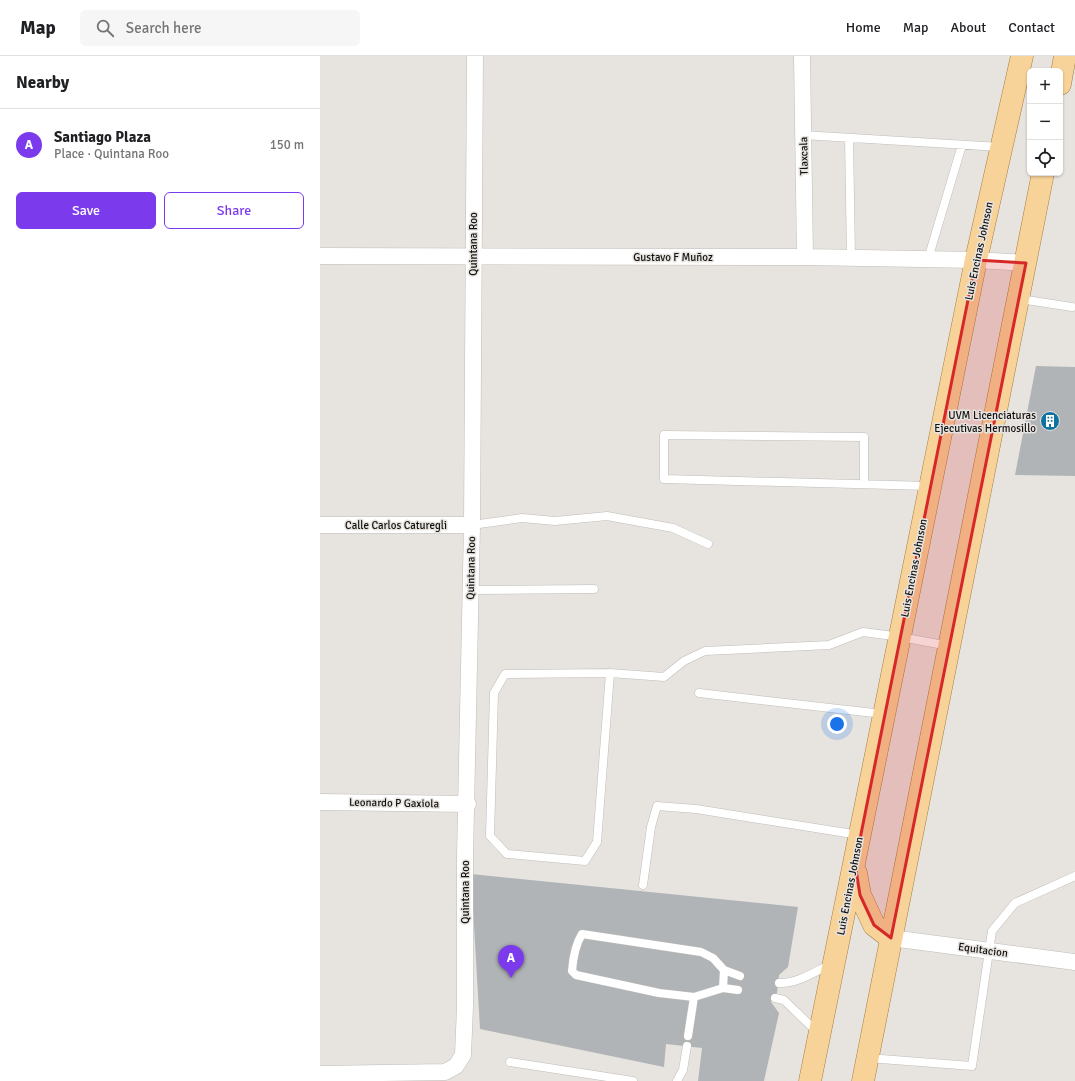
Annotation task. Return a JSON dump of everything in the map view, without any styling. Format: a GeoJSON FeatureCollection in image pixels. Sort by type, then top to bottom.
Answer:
{"type":"FeatureCollection","features":[{"type":"Feature","properties":{"kind":"main road","name":"Luis Encinas Johnson"},"geometry":{"type":"LineString","coordinates":[[810,1081],[976,260],[1022,56]]}},
{"type":"Feature","properties":{"kind":"main road"},"geometry":{"type":"LineString","coordinates":[[1063,68],[1065,56]]}},
{"type":"Feature","properties":{"kind":"main road"},"geometry":{"type":"LineString","coordinates":[[863,1081],[1042,176]]}},
{"type":"Feature","properties":{"kind":"main road"},"geometry":{"type":"LineString","coordinates":[[855,864],[860,895],[874,926],[891,938]]}},
{"type":"Feature","properties":{"kind":"street","name":"Quintana Roo"},"geometry":{"type":"LineString","coordinates":[[320,1074],[445,1072],[456,1066],[463,1055],[465,1007],[465,856],[468,804],[472,525],[474,56]]}},
{"type":"Feature","properties":{"kind":"street","name":"Tlaxcala"},"geometry":{"type":"LineString","coordinates":[[802,56],[805,257]]}},
{"type":"Feature","properties":{"kind":"street","name":"Gustavo F Muñoz"},"geometry":{"type":"LineString","coordinates":[[320,256],[805,257],[976,260],[1026,263]]}},
{"type":"Feature","properties":{"kind":"street","name":"Calle Carlos Caturegli"},"geometry":{"type":"LineString","coordinates":[[320,525],[472,525]]}},
{"type":"Feature","properties":{"kind":"street","name":"Leonardo P Gaxiola"},"geometry":{"type":"LineString","coordinates":[[320,802],[468,804]]}},
{"type":"Feature","properties":{"kind":"street","name":"Equitacion"},"geometry":{"type":"LineString","coordinates":[[891,938],[1075,962]]}},
{"type":"Feature","properties":{"kind":"lane"},"geometry":{"type":"LineString","coordinates":[[803,135],[1002,148]]}},
{"type":"Feature","properties":{"kind":"lane"},"geometry":{"type":"LineString","coordinates":[[849,138],[851,258]]}},
{"type":"Feature","properties":{"kind":"lane"},"geometry":{"type":"LineString","coordinates":[[928,259],[962,145]]}},
{"type":"Feature","properties":{"kind":"lane"},"geometry":{"type":"LineString","coordinates":[[1019,298],[1072,307]]}},
{"type":"Feature","properties":{"kind":"lane"},"geometry":{"type":"LineString","coordinates":[[864,484],[864,437],[664,435],[664,479],[930,486]]}},
{"type":"Feature","properties":{"kind":"lane"},"geometry":{"type":"LineString","coordinates":[[472,525],[522,518],[555,521],[607,516],[673,528],[708,544]]}},
{"type":"Feature","properties":{"kind":"lane"},"geometry":{"type":"LineString","coordinates":[[471,590],[594,589]]}},
{"type":"Feature","properties":{"kind":"lane"},"geometry":{"type":"LineString","coordinates":[[610,673],[597,842],[585,861],[507,854],[490,836],[494,693],[505,674],[610,673],[664,677],[684,661],[705,651],[829,645],[863,632],[950,646]]}},
{"type":"Feature","properties":{"kind":"lane"},"geometry":{"type":"LineString","coordinates":[[699,693],[859,710],[883,714]]}},
{"type":"Feature","properties":{"kind":"lane"},"geometry":{"type":"LineString","coordinates":[[643,885],[651,827],[658,806],[696,809],[860,835]]}},
{"type":"Feature","properties":{"kind":"lane"},"geometry":{"type":"LineString","coordinates":[[868,1058],[972,1066],[992,931],[1015,903],[1075,876]]}},
{"type":"Feature","properties":{"kind":"lane"},"geometry":{"type":"LineString","coordinates":[[738,990],[723,988],[694,997],[659,993],[576,975],[572,971],[573,958],[578,940],[582,934],[701,952],[713,958],[724,970],[740,976]]}},
{"type":"Feature","properties":{"kind":"lane"},"geometry":{"type":"LineString","coordinates":[[779,983],[796,981],[835,962]]}},
{"type":"Feature","properties":{"kind":"lane"},"geometry":{"type":"LineString","coordinates":[[723,988],[724,970]]}},
{"type":"Feature","properties":{"kind":"lane"},"geometry":{"type":"LineString","coordinates":[[688,1036],[694,997]]}},
{"type":"Feature","properties":{"kind":"lane"},"geometry":{"type":"LineString","coordinates":[[775,998],[784,1000],[820,1034]]}},
{"type":"Feature","properties":{"kind":"lane"},"geometry":{"type":"LineString","coordinates":[[677,1081],[683,1070],[687,1046]]}},
{"type":"Feature","properties":{"kind":"lane"},"geometry":{"type":"LineString","coordinates":[[510,1062],[633,1081]]}},
{"type":"Feature","properties":{"kind":"highlighted area"},"geometry":{"type":"Polygon","coordinates":[[[976,260],[1026,263],[891,938],[874,925],[860,895],[855,864],[860,835],[976,260]]]}},
{"type":"Feature","properties":{"kind":"building","name":"UVM Licenciaturas Ejecutivas Hermosillo"},"geometry":{"type":"Polygon","coordinates":[[[1036,366],[1075,367],[1075,476],[1015,475],[1036,366]]]}},
{"type":"Feature","properties":{"kind":"building"},"geometry":{"type":"Polygon","coordinates":[[[471,874],[798,907],[788,967],[779,975],[777,993],[771,1002],[779,1013],[764,1081],[698,1081],[702,1048],[666,1044],[664,1067],[480,1029],[471,874]]]}},
{"type":"Feature","properties":{"kind":"place","name":"UVM Licenciaturas Ejecutivas Hermosillo"},"geometry":{"type":"Point","coordinates":[1050,421]}},
{"type":"Feature","properties":{"kind":"place","name":"Santiago Plaza"},"geometry":{"type":"Point","coordinates":[511,978]}}]}
